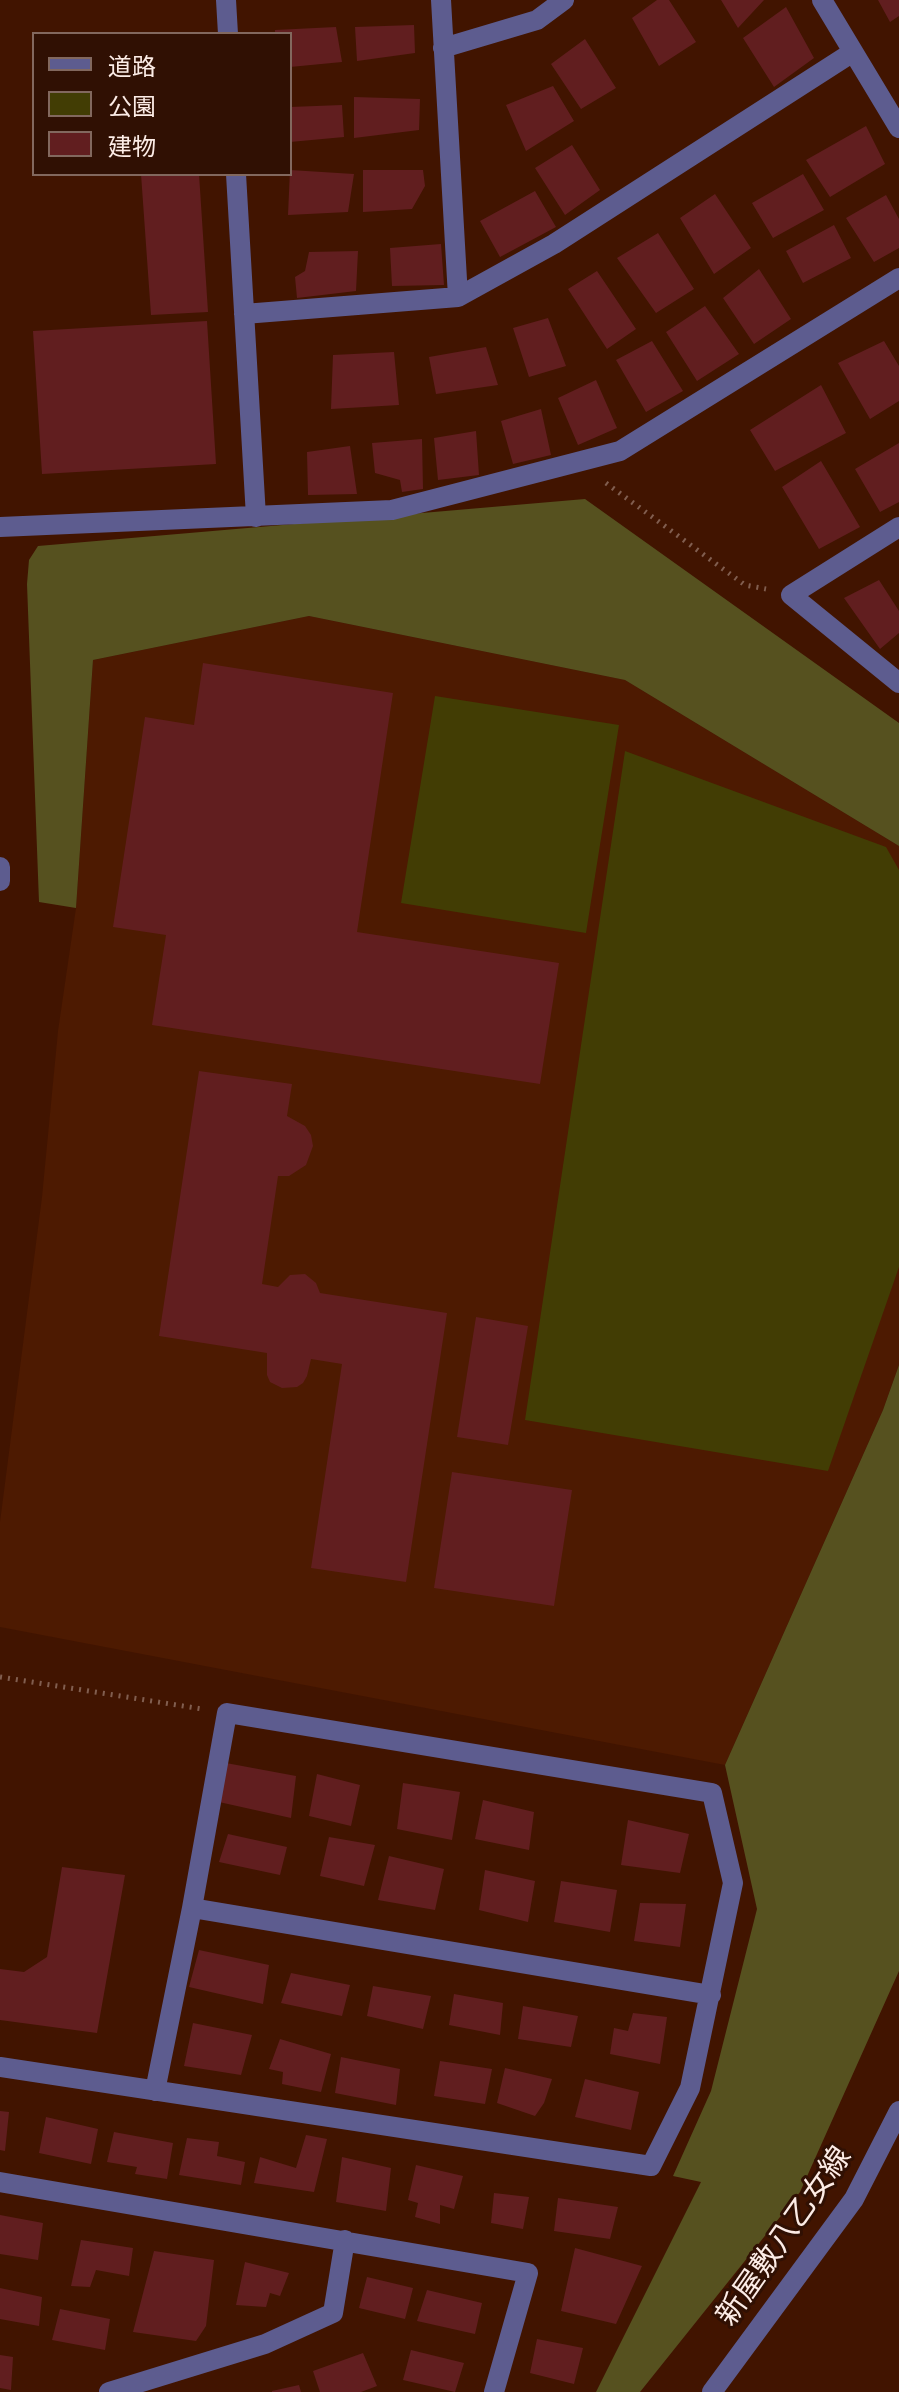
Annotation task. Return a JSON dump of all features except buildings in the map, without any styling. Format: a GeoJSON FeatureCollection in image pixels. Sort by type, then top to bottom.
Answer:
{"type":"FeatureCollection","features":[{"type":"Feature","properties":{"kind":"street"},"geometry":{"type":"LineString","coordinates":[[226,0],[228,32]]}},
{"type":"Feature","properties":{"kind":"street"},"geometry":{"type":"LineString","coordinates":[[441,0],[458,297]]}},
{"type":"Feature","properties":{"kind":"street"},"geometry":{"type":"LineString","coordinates":[[443,48],[537,20],[564,0]]}},
{"type":"Feature","properties":{"kind":"street"},"geometry":{"type":"LineString","coordinates":[[822,0],[899,128]]}},
{"type":"Feature","properties":{"kind":"street"},"geometry":{"type":"LineString","coordinates":[[244,314],[458,297],[554,244],[853,52]]}},
{"type":"Feature","properties":{"kind":"street"},"geometry":{"type":"LineString","coordinates":[[236,176],[256,517]]}},
{"type":"Feature","properties":{"kind":"street"},"geometry":{"type":"LineString","coordinates":[[0,527],[392,510],[620,451],[899,278]]}},
{"type":"Feature","properties":{"kind":"street"},"geometry":{"type":"LineString","coordinates":[[899,527],[791,595],[899,683]]}},
{"type":"Feature","properties":{"kind":"street"},"geometry":{"type":"LineString","coordinates":[[0,867],[0,881]]}},
{"type":"Feature","properties":{"kind":"street"},"geometry":{"type":"LineString","coordinates":[[0,2067],[155,2091],[651,2166],[690,2088],[733,1883],[712,1793],[227,1713],[155,2091]]}},
{"type":"Feature","properties":{"kind":"street"},"geometry":{"type":"LineString","coordinates":[[192,1908],[711,1995]]}},
{"type":"Feature","properties":{"kind":"street","name":"新屋敷八乙女線"},"geometry":{"type":"LineString","coordinates":[[712,2392],[854,2199],[899,2111]]}},
{"type":"Feature","properties":{"kind":"street"},"geometry":{"type":"LineString","coordinates":[[0,2182],[528,2273],[494,2392]]}},
{"type":"Feature","properties":{"kind":"street"},"geometry":{"type":"LineString","coordinates":[[109,2392],[265,2344],[333,2313],[345,2240]]}},
{"type":"Feature","properties":{"kind":"path"},"geometry":{"type":"LineString","coordinates":[[577,462],[745,585],[791,595]]}},
{"type":"Feature","properties":{"kind":"path"},"geometry":{"type":"LineString","coordinates":[[0,1677],[227,1713]]}},
{"type":"Feature","properties":{"kind":"shaded area"},"geometry":{"type":"Polygon","coordinates":[[[585,499],[899,723],[899,846],[625,680],[309,616],[93,660],[76,908],[39,902],[27,584],[29,560],[38,546],[585,499]]]}},
{"type":"Feature","properties":{"kind":"shaded area"},"geometry":{"type":"Polygon","coordinates":[[[309,616],[625,680],[899,846],[899,1365],[883,1410],[725,1765],[0,1627],[0,1522],[42,1197],[58,1031],[76,908],[93,660],[309,616]]]}},
{"type":"Feature","properties":{"kind":"shaded area"},"geometry":{"type":"Polygon","coordinates":[[[899,1365],[899,1971],[800,2192],[640,2392],[596,2392],[701,2182],[673,2176],[711,2091],[757,1909],[725,1765],[883,1410],[899,1365]]]}},
{"type":"Feature","properties":{"kind":"green space"},"geometry":{"type":"Polygon","coordinates":[[[435,696],[619,725],[586,933],[401,903],[435,696]]]}},
{"type":"Feature","properties":{"kind":"green space"},"geometry":{"type":"Polygon","coordinates":[[[625,751],[886,847],[899,870],[899,1267],[828,1471],[525,1420],[625,751]]]}}]}
